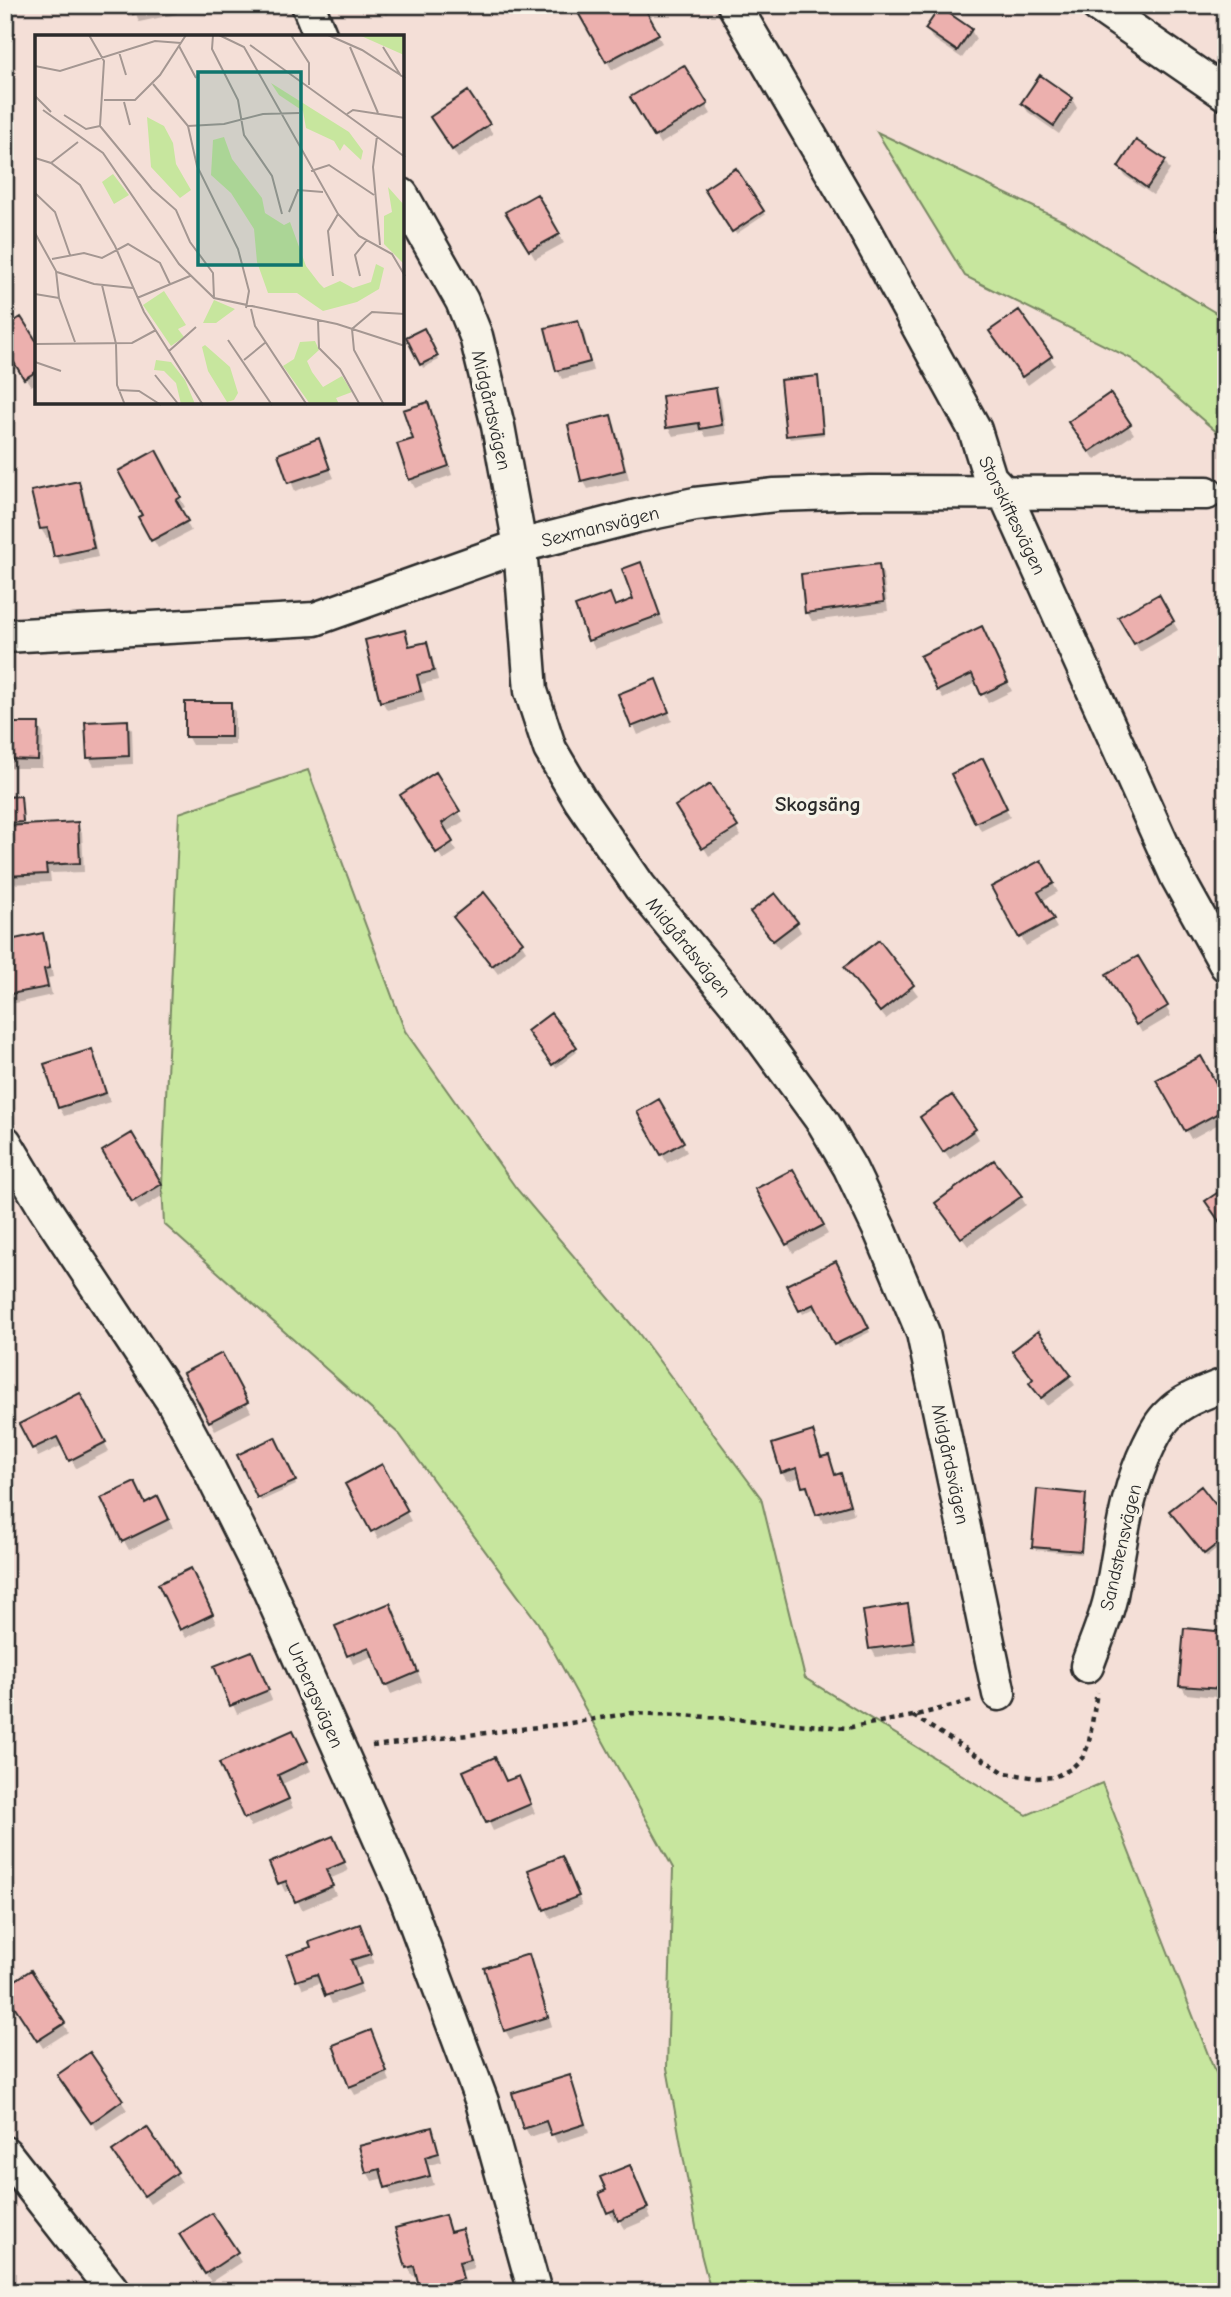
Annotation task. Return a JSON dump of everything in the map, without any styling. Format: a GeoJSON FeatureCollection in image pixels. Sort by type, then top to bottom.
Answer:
{"type":"FeatureCollection","features":[{"type":"Feature","properties":{"kind":"street"},"geometry":{"type":"LineString","coordinates":[[308,5],[320,35]]}},
{"type":"Feature","properties":{"kind":"street","name":"Storskiftesvägen"},"geometry":{"type":"LineString","coordinates":[[734,5],[864,228],[975,430],[990,478],[1005,494],[1177,877],[1226,965]]}},
{"type":"Feature","properties":{"kind":"street"},"geometry":{"type":"LineString","coordinates":[[1097,5],[1226,94]]}},
{"type":"Feature","properties":{"kind":"street","name":"Midgårdsvägen"},"geometry":{"type":"LineString","coordinates":[[404,199],[462,301],[476,336],[498,426],[520,546],[531,691],[550,749],[580,800],[640,887],[741,1010],[823,1122],[850,1168],[881,1233],[923,1333],[999,1694]]}},
{"type":"Feature","properties":{"kind":"street","name":"Sexmansvägen"},"geometry":{"type":"LineString","coordinates":[[5,636],[315,619],[520,546],[637,516],[695,505],[775,495],[870,492],[1207,493]]}},
{"type":"Feature","properties":{"kind":"street","name":"Urbergsvägen"},"geometry":{"type":"LineString","coordinates":[[5,1142],[44,1207],[178,1413],[266,1583],[406,1898],[482,2102],[535,2292]]}},
{"type":"Feature","properties":{"kind":"street","name":"Sandstensvägen"},"geometry":{"type":"LineString","coordinates":[[1087,1666],[1110,1598],[1124,1519],[1142,1460],[1169,1413],[1226,1384]]}},
{"type":"Feature","properties":{"kind":"street"},"geometry":{"type":"LineString","coordinates":[[5,2153],[114,2292]]}},
{"type":"Feature","properties":{"kind":"path"},"geometry":{"type":"LineString","coordinates":[[913,1716],[1006,1773],[1054,1777],[1071,1769],[1084,1755],[1089,1742],[1101,1668],[1087,1666]]}},
{"type":"Feature","properties":{"kind":"path"},"geometry":{"type":"LineString","coordinates":[[341,1750],[564,1724],[631,1713],[846,1728],[913,1716],[999,1694]]}},
{"type":"Feature","properties":{"kind":"green space"},"geometry":{"type":"Polygon","coordinates":[[[877,132],[1063,221],[1226,319],[1226,440],[1132,359],[965,276],[877,132]]]}},
{"type":"Feature","properties":{"kind":"green space"},"geometry":{"type":"Polygon","coordinates":[[[308,770],[405,1031],[516,1188],[637,1331],[761,1498],[805,1678],[1027,1815],[1102,1783],[1213,2067],[1226,2090],[1226,2292],[711,2292],[701,2254],[667,2068],[673,1868],[538,1623],[400,1435],[164,1224],[162,1184],[179,813],[308,770]]]}},
{"type":"Feature","properties":{"kind":"building"},"geometry":{"type":"Polygon","coordinates":[[[131,5],[173,5],[133,14],[131,5]]]}},
{"type":"Feature","properties":{"kind":"building"},"geometry":{"type":"Polygon","coordinates":[[[582,5],[643,5],[659,34],[606,62],[576,9],[582,5]]]}},
{"type":"Feature","properties":{"kind":"building"},"geometry":{"type":"Polygon","coordinates":[[[940,7],[972,29],[957,51],[925,29],[940,7]]]}},
{"type":"Feature","properties":{"kind":"building"},"geometry":{"type":"Polygon","coordinates":[[[684,65],[708,104],[654,137],[630,97],[684,65]]]}},
{"type":"Feature","properties":{"kind":"building"},"geometry":{"type":"Polygon","coordinates":[[[1040,75],[1073,98],[1054,126],[1021,103],[1040,75]]]}},
{"type":"Feature","properties":{"kind":"building"},"geometry":{"type":"Polygon","coordinates":[[[468,91],[490,124],[452,150],[430,117],[468,91]]]}},
{"type":"Feature","properties":{"kind":"building"},"geometry":{"type":"Polygon","coordinates":[[[1136,140],[1166,160],[1147,188],[1118,167],[1136,140]]]}},
{"type":"Feature","properties":{"kind":"building"},"geometry":{"type":"Polygon","coordinates":[[[736,168],[764,211],[732,232],[704,189],[736,168]]]}},
{"type":"Feature","properties":{"kind":"building"},"geometry":{"type":"Polygon","coordinates":[[[537,194],[560,234],[529,251],[505,212],[537,194]]]}},
{"type":"Feature","properties":{"kind":"building"},"geometry":{"type":"Polygon","coordinates":[[[1226,217],[1226,236],[1217,230],[1226,217]]]}},
{"type":"Feature","properties":{"kind":"building"},"geometry":{"type":"Polygon","coordinates":[[[1019,310],[1052,356],[1022,377],[989,331],[1019,310]]]}},
{"type":"Feature","properties":{"kind":"building"},"geometry":{"type":"Polygon","coordinates":[[[21,317],[35,339],[35,372],[24,379],[12,359],[5,363],[5,327],[21,317]]]}},
{"type":"Feature","properties":{"kind":"building"},"geometry":{"type":"Polygon","coordinates":[[[578,320],[590,362],[556,371],[545,328],[578,320]]]}},
{"type":"Feature","properties":{"kind":"building"},"geometry":{"type":"Polygon","coordinates":[[[424,328],[438,356],[420,365],[406,337],[424,328]]]}},
{"type":"Feature","properties":{"kind":"building"},"geometry":{"type":"Polygon","coordinates":[[[818,376],[823,432],[786,436],[780,380],[818,376]]]}},
{"type":"Feature","properties":{"kind":"building"},"geometry":{"type":"Polygon","coordinates":[[[716,388],[722,425],[700,429],[699,423],[666,428],[662,396],[716,388]]]}},
{"type":"Feature","properties":{"kind":"building"},"geometry":{"type":"Polygon","coordinates":[[[1110,393],[1131,424],[1089,452],[1068,422],[1110,393]]]}},
{"type":"Feature","properties":{"kind":"building"},"geometry":{"type":"Polygon","coordinates":[[[428,402],[449,466],[409,480],[397,444],[413,439],[403,410],[428,402]]]}},
{"type":"Feature","properties":{"kind":"building"},"geometry":{"type":"Polygon","coordinates":[[[611,415],[625,470],[581,481],[568,425],[611,415]]]}},
{"type":"Feature","properties":{"kind":"building"},"geometry":{"type":"Polygon","coordinates":[[[319,438],[330,469],[288,483],[278,454],[319,438]]]}},
{"type":"Feature","properties":{"kind":"building"},"geometry":{"type":"Polygon","coordinates":[[[156,450],[181,497],[176,500],[188,521],[151,541],[138,517],[142,515],[118,471],[156,450]]]}},
{"type":"Feature","properties":{"kind":"building"},"geometry":{"type":"Polygon","coordinates":[[[79,481],[94,548],[54,557],[48,528],[40,529],[31,491],[79,481]]]}},
{"type":"Feature","properties":{"kind":"building"},"geometry":{"type":"Polygon","coordinates":[[[641,562],[660,615],[588,641],[575,606],[610,593],[615,606],[633,599],[622,569],[641,562]]]}},
{"type":"Feature","properties":{"kind":"building"},"geometry":{"type":"Polygon","coordinates":[[[879,564],[884,602],[805,613],[801,574],[879,564]]]}},
{"type":"Feature","properties":{"kind":"building"},"geometry":{"type":"Polygon","coordinates":[[[1159,594],[1174,621],[1134,644],[1118,617],[1159,594]]]}},
{"type":"Feature","properties":{"kind":"building"},"geometry":{"type":"Polygon","coordinates":[[[982,626],[1008,682],[981,695],[972,674],[937,691],[920,656],[982,626]]]}},
{"type":"Feature","properties":{"kind":"building"},"geometry":{"type":"Polygon","coordinates":[[[405,630],[409,646],[427,642],[434,671],[417,675],[421,691],[380,702],[365,640],[405,630]]]}},
{"type":"Feature","properties":{"kind":"building"},"geometry":{"type":"Polygon","coordinates":[[[656,679],[669,712],[631,727],[618,694],[656,679]]]}},
{"type":"Feature","properties":{"kind":"building"},"geometry":{"type":"Polygon","coordinates":[[[185,702],[231,702],[231,737],[185,737],[185,702]]]}},
{"type":"Feature","properties":{"kind":"building"},"geometry":{"type":"Polygon","coordinates":[[[5,716],[8,723],[39,723],[38,760],[5,759],[5,716]]]}},
{"type":"Feature","properties":{"kind":"building"},"geometry":{"type":"Polygon","coordinates":[[[128,720],[129,756],[87,758],[85,722],[128,720]]]}},
{"type":"Feature","properties":{"kind":"building"},"geometry":{"type":"Polygon","coordinates":[[[983,758],[1007,808],[975,823],[951,774],[983,758]]]}},
{"type":"Feature","properties":{"kind":"building"},"geometry":{"type":"Polygon","coordinates":[[[436,772],[460,811],[442,823],[453,842],[436,853],[400,795],[436,772]]]}},
{"type":"Feature","properties":{"kind":"building"},"geometry":{"type":"Polygon","coordinates":[[[710,784],[738,827],[702,849],[675,806],[710,784]]]}},
{"type":"Feature","properties":{"kind":"building"},"geometry":{"type":"Polygon","coordinates":[[[21,796],[23,822],[5,823],[5,797],[21,796]]]}},
{"type":"Feature","properties":{"kind":"building"},"geometry":{"type":"Polygon","coordinates":[[[78,822],[80,863],[46,865],[47,874],[5,876],[5,826],[78,822]]]}},
{"type":"Feature","properties":{"kind":"building"},"geometry":{"type":"Polygon","coordinates":[[[1041,860],[1054,883],[1038,892],[1054,919],[1019,938],[991,887],[1041,860]]]}},
{"type":"Feature","properties":{"kind":"building"},"geometry":{"type":"Polygon","coordinates":[[[484,892],[523,942],[492,966],[453,917],[484,892]]]}},
{"type":"Feature","properties":{"kind":"building"},"geometry":{"type":"Polygon","coordinates":[[[775,893],[798,922],[773,941],[750,912],[775,893]]]}},
{"type":"Feature","properties":{"kind":"building"},"geometry":{"type":"Polygon","coordinates":[[[43,933],[50,968],[44,969],[48,987],[5,995],[5,941],[43,933]]]}},
{"type":"Feature","properties":{"kind":"building"},"geometry":{"type":"Polygon","coordinates":[[[879,940],[914,985],[880,1012],[844,967],[879,940]]]}},
{"type":"Feature","properties":{"kind":"building"},"geometry":{"type":"Polygon","coordinates":[[[1138,956],[1168,1006],[1136,1025],[1106,974],[1138,956]]]}},
{"type":"Feature","properties":{"kind":"building"},"geometry":{"type":"Polygon","coordinates":[[[551,1013],[577,1047],[552,1065],[527,1031],[551,1013]]]}},
{"type":"Feature","properties":{"kind":"building"},"geometry":{"type":"Polygon","coordinates":[[[92,1049],[106,1093],[58,1108],[44,1064],[92,1049]]]}},
{"type":"Feature","properties":{"kind":"building"},"geometry":{"type":"Polygon","coordinates":[[[1201,1056],[1226,1101],[1226,1109],[1185,1131],[1156,1080],[1201,1056]]]}},
{"type":"Feature","properties":{"kind":"building"},"geometry":{"type":"Polygon","coordinates":[[[952,1095],[976,1129],[943,1152],[920,1117],[952,1095]]]}},
{"type":"Feature","properties":{"kind":"building"},"geometry":{"type":"Polygon","coordinates":[[[659,1099],[684,1142],[661,1155],[637,1112],[659,1099]]]}},
{"type":"Feature","properties":{"kind":"building"},"geometry":{"type":"Polygon","coordinates":[[[132,1133],[162,1184],[132,1202],[102,1151],[132,1133]]]}},
{"type":"Feature","properties":{"kind":"building"},"geometry":{"type":"Polygon","coordinates":[[[994,1160],[1022,1196],[961,1238],[935,1203],[994,1160]]]}},
{"type":"Feature","properties":{"kind":"building"},"geometry":{"type":"Polygon","coordinates":[[[793,1169],[824,1225],[786,1245],[755,1189],[793,1169]]]}},
{"type":"Feature","properties":{"kind":"building"},"geometry":{"type":"Polygon","coordinates":[[[1226,1187],[1226,1231],[1205,1201],[1226,1187]]]}},
{"type":"Feature","properties":{"kind":"building"},"geometry":{"type":"Polygon","coordinates":[[[836,1261],[869,1328],[834,1345],[814,1304],[799,1311],[786,1285],[836,1261]]]}},
{"type":"Feature","properties":{"kind":"building"},"geometry":{"type":"Polygon","coordinates":[[[1038,1331],[1071,1375],[1041,1398],[1029,1383],[1033,1379],[1012,1351],[1038,1331]]]}},
{"type":"Feature","properties":{"kind":"building"},"geometry":{"type":"Polygon","coordinates":[[[222,1353],[248,1402],[209,1422],[183,1373],[222,1353]]]}},
{"type":"Feature","properties":{"kind":"building"},"geometry":{"type":"Polygon","coordinates":[[[80,1393],[106,1442],[69,1461],[57,1437],[32,1449],[19,1424],[80,1393]]]}},
{"type":"Feature","properties":{"kind":"building"},"geometry":{"type":"Polygon","coordinates":[[[813,1431],[821,1457],[829,1455],[835,1475],[841,1473],[850,1505],[816,1515],[807,1486],[802,1487],[797,1468],[781,1473],[772,1444],[813,1431]]]}},
{"type":"Feature","properties":{"kind":"building"},"geometry":{"type":"Polygon","coordinates":[[[275,1437],[296,1481],[257,1498],[237,1455],[275,1437]]]}},
{"type":"Feature","properties":{"kind":"building"},"geometry":{"type":"Polygon","coordinates":[[[382,1464],[408,1511],[371,1532],[345,1484],[382,1464]]]}},
{"type":"Feature","properties":{"kind":"building"},"geometry":{"type":"Polygon","coordinates":[[[135,1482],[145,1503],[158,1496],[169,1519],[122,1542],[101,1498],[135,1482]]]}},
{"type":"Feature","properties":{"kind":"building"},"geometry":{"type":"Polygon","coordinates":[[[1201,1486],[1215,1504],[1225,1497],[1226,1499],[1226,1537],[1204,1554],[1169,1511],[1201,1486]]]}},
{"type":"Feature","properties":{"kind":"building"},"geometry":{"type":"Polygon","coordinates":[[[1037,1489],[1086,1494],[1081,1551],[1032,1547],[1037,1489]]]}},
{"type":"Feature","properties":{"kind":"building"},"geometry":{"type":"Polygon","coordinates":[[[191,1568],[213,1614],[180,1630],[158,1584],[191,1568]]]}},
{"type":"Feature","properties":{"kind":"building"},"geometry":{"type":"Polygon","coordinates":[[[390,1603],[418,1672],[385,1686],[369,1647],[347,1656],[335,1626],[390,1603]]]}},
{"type":"Feature","properties":{"kind":"building"},"geometry":{"type":"Polygon","coordinates":[[[908,1604],[914,1643],[869,1649],[863,1611],[908,1604]]]}},
{"type":"Feature","properties":{"kind":"building"},"geometry":{"type":"Polygon","coordinates":[[[1184,1628],[1226,1632],[1223,1689],[1179,1686],[1184,1628]]]}},
{"type":"Feature","properties":{"kind":"building"},"geometry":{"type":"Polygon","coordinates":[[[252,1651],[269,1690],[230,1706],[214,1666],[252,1651]]]}},
{"type":"Feature","properties":{"kind":"building"},"geometry":{"type":"Polygon","coordinates":[[[293,1730],[308,1761],[278,1775],[289,1799],[244,1819],[219,1763],[293,1730]]]}},
{"type":"Feature","properties":{"kind":"building"},"geometry":{"type":"Polygon","coordinates":[[[495,1757],[506,1781],[519,1776],[531,1804],[486,1823],[463,1771],[495,1757]]]}},
{"type":"Feature","properties":{"kind":"building"},"geometry":{"type":"Polygon","coordinates":[[[333,1836],[345,1862],[326,1870],[333,1886],[295,1902],[286,1881],[278,1884],[269,1863],[333,1836]]]}},
{"type":"Feature","properties":{"kind":"building"},"geometry":{"type":"Polygon","coordinates":[[[562,1856],[579,1896],[544,1910],[528,1870],[562,1856]]]}},
{"type":"Feature","properties":{"kind":"building"},"geometry":{"type":"Polygon","coordinates":[[[360,1924],[371,1954],[351,1960],[360,1984],[325,1996],[317,1974],[296,1981],[287,1955],[311,1947],[309,1942],[360,1924]]]}},
{"type":"Feature","properties":{"kind":"building"},"geometry":{"type":"Polygon","coordinates":[[[529,1954],[548,2017],[504,2031],[484,1968],[529,1954]]]}},
{"type":"Feature","properties":{"kind":"building"},"geometry":{"type":"Polygon","coordinates":[[[31,1970],[65,2023],[37,2041],[5,1992],[5,1987],[31,1970]]]}},
{"type":"Feature","properties":{"kind":"building"},"geometry":{"type":"Polygon","coordinates":[[[371,2030],[387,2072],[349,2087],[333,2045],[371,2030]]]}},
{"type":"Feature","properties":{"kind":"building"},"geometry":{"type":"Polygon","coordinates":[[[90,2052],[123,2100],[91,2123],[57,2075],[90,2052]]]}},
{"type":"Feature","properties":{"kind":"building"},"geometry":{"type":"Polygon","coordinates":[[[570,2075],[585,2124],[551,2135],[546,2121],[523,2129],[512,2093],[570,2075]]]}},
{"type":"Feature","properties":{"kind":"building"},"geometry":{"type":"Polygon","coordinates":[[[147,2127],[178,2172],[144,2196],[112,2151],[147,2127]]]}},
{"type":"Feature","properties":{"kind":"building"},"geometry":{"type":"Polygon","coordinates":[[[432,2127],[439,2153],[425,2157],[430,2176],[385,2188],[380,2169],[366,2173],[359,2146],[432,2127]]]}},
{"type":"Feature","properties":{"kind":"building"},"geometry":{"type":"Polygon","coordinates":[[[630,2165],[648,2208],[618,2221],[614,2210],[607,2213],[599,2193],[606,2190],[600,2177],[630,2165]]]}},
{"type":"Feature","properties":{"kind":"building"},"geometry":{"type":"Polygon","coordinates":[[[212,2213],[238,2252],[205,2274],[179,2234],[212,2213]]]}},
{"type":"Feature","properties":{"kind":"building"},"geometry":{"type":"Polygon","coordinates":[[[445,2215],[450,2232],[462,2229],[470,2259],[459,2262],[463,2279],[420,2290],[414,2266],[406,2268],[395,2228],[445,2215]]]}},
{"type":"Feature","properties":{"kind":"district","name":"Skogsäng"},"geometry":{"type":"Point","coordinates":[818,804]}}]}
